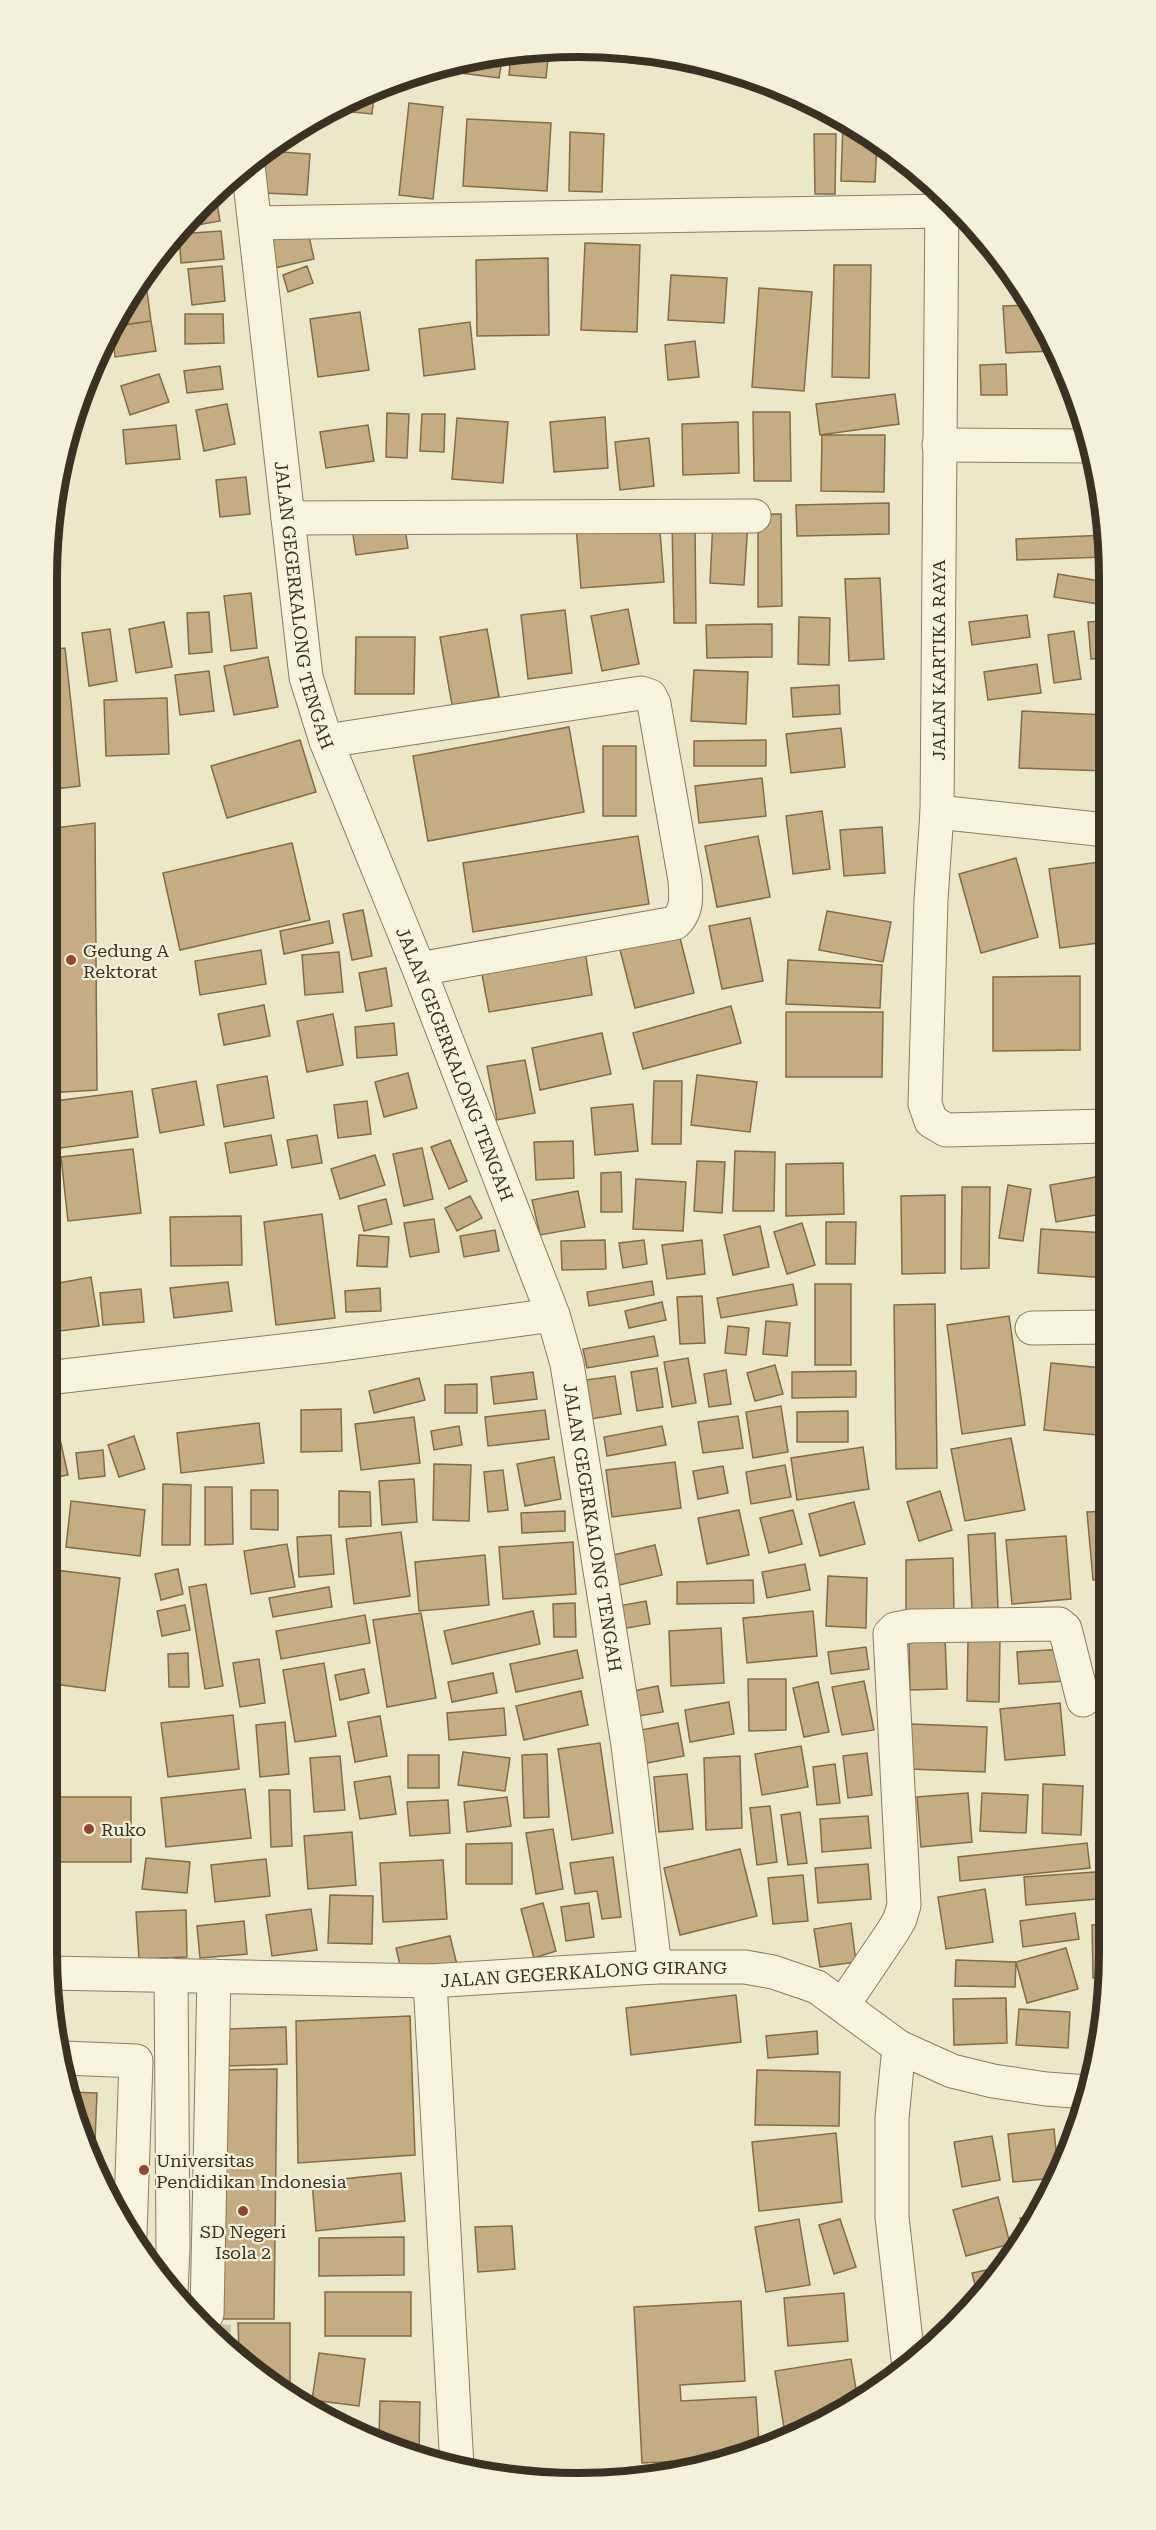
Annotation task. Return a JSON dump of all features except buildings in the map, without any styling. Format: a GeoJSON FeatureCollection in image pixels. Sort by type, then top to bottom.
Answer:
{"type":"FeatureCollection","features":[{"type":"Feature","properties":{"kind":"street","name":"JALAN GEGERKALONG TENGAH"},"geometry":{"type":"LineString","coordinates":[[245,177],[255,223],[306,676],[326,741],[419,969],[553,1315],[567,1364],[626,1734],[655,1967]]}},
{"type":"Feature","properties":{"kind":"street"},"geometry":{"type":"LineString","coordinates":[[255,223],[940,204]]}},
{"type":"Feature","properties":{"kind":"street","name":"JALAN KARTIKA RAYA"},"geometry":{"type":"LineString","coordinates":[[942,206],[937,812],[931,900],[926,1104],[931,1121],[946,1130],[1099,1126]]}},
{"type":"Feature","properties":{"kind":"street"},"geometry":{"type":"LineString","coordinates":[[939,445],[1082,446]]}},
{"type":"Feature","properties":{"kind":"street"},"geometry":{"type":"LineString","coordinates":[[288,518],[754,516]]}},
{"type":"Feature","properties":{"kind":"street"},"geometry":{"type":"LineString","coordinates":[[326,741],[641,693],[650,696],[654,704],[686,880],[687,905],[675,923],[419,969]]}},
{"type":"Feature","properties":{"kind":"street"},"geometry":{"type":"LineString","coordinates":[[937,812],[1099,829]]}},
{"type":"Feature","properties":{"kind":"street"},"geometry":{"type":"LineString","coordinates":[[57,1377],[325,1346],[553,1315]]}},
{"type":"Feature","properties":{"kind":"street"},"geometry":{"type":"LineString","coordinates":[[1032,1328],[1099,1327]]}},
{"type":"Feature","properties":{"kind":"street"},"geometry":{"type":"LineString","coordinates":[[843,2005],[893,1931],[904,1905],[890,1634],[895,1629],[911,1626],[1059,1624],[1065,1629],[1083,1700]]}},
{"type":"Feature","properties":{"kind":"street","name":"JALAN GEGERKALONG GIRANG"},"geometry":{"type":"LineString","coordinates":[[58,1973],[430,1981],[655,1967],[745,1967],[773,1972],[817,1987],[898,2047],[951,2071],[993,2081],[1080,2091]]}},
{"type":"Feature","properties":{"kind":"street"},"geometry":{"type":"LineString","coordinates":[[171,1975],[172,2278]]}},
{"type":"Feature","properties":{"kind":"street"},"geometry":{"type":"LineString","coordinates":[[207,2314],[214,1976]]}},
{"type":"Feature","properties":{"kind":"street"},"geometry":{"type":"LineString","coordinates":[[430,1981],[457,2458]]}},
{"type":"Feature","properties":{"kind":"street"},"geometry":{"type":"LineString","coordinates":[[898,2047],[892,2118],[892,2217],[908,2355]]}},
{"type":"Feature","properties":{"kind":"street"},"geometry":{"type":"LineString","coordinates":[[68,2058],[136,2061],[131,2218]]}},
{"type":"Feature","properties":{"kind":"green space"},"geometry":{"type":"Polygon","coordinates":[[[214,2324],[231,2325],[230,2340],[214,2324]]]}},
{"type":"Feature","properties":{"kind":"place","name":"Gedung A Rektorat"},"geometry":{"type":"Point","coordinates":[71,960]}},
{"type":"Feature","properties":{"kind":"place","name":"Ruko"},"geometry":{"type":"Point","coordinates":[89,1829]}},
{"type":"Feature","properties":{"kind":"place","name":"Universitas Pendidikan Indonesia"},"geometry":{"type":"Point","coordinates":[144,2170]}},
{"type":"Feature","properties":{"kind":"place","name":"SD Negeri Isola 2"},"geometry":{"type":"Point","coordinates":[243,2211]}}]}
